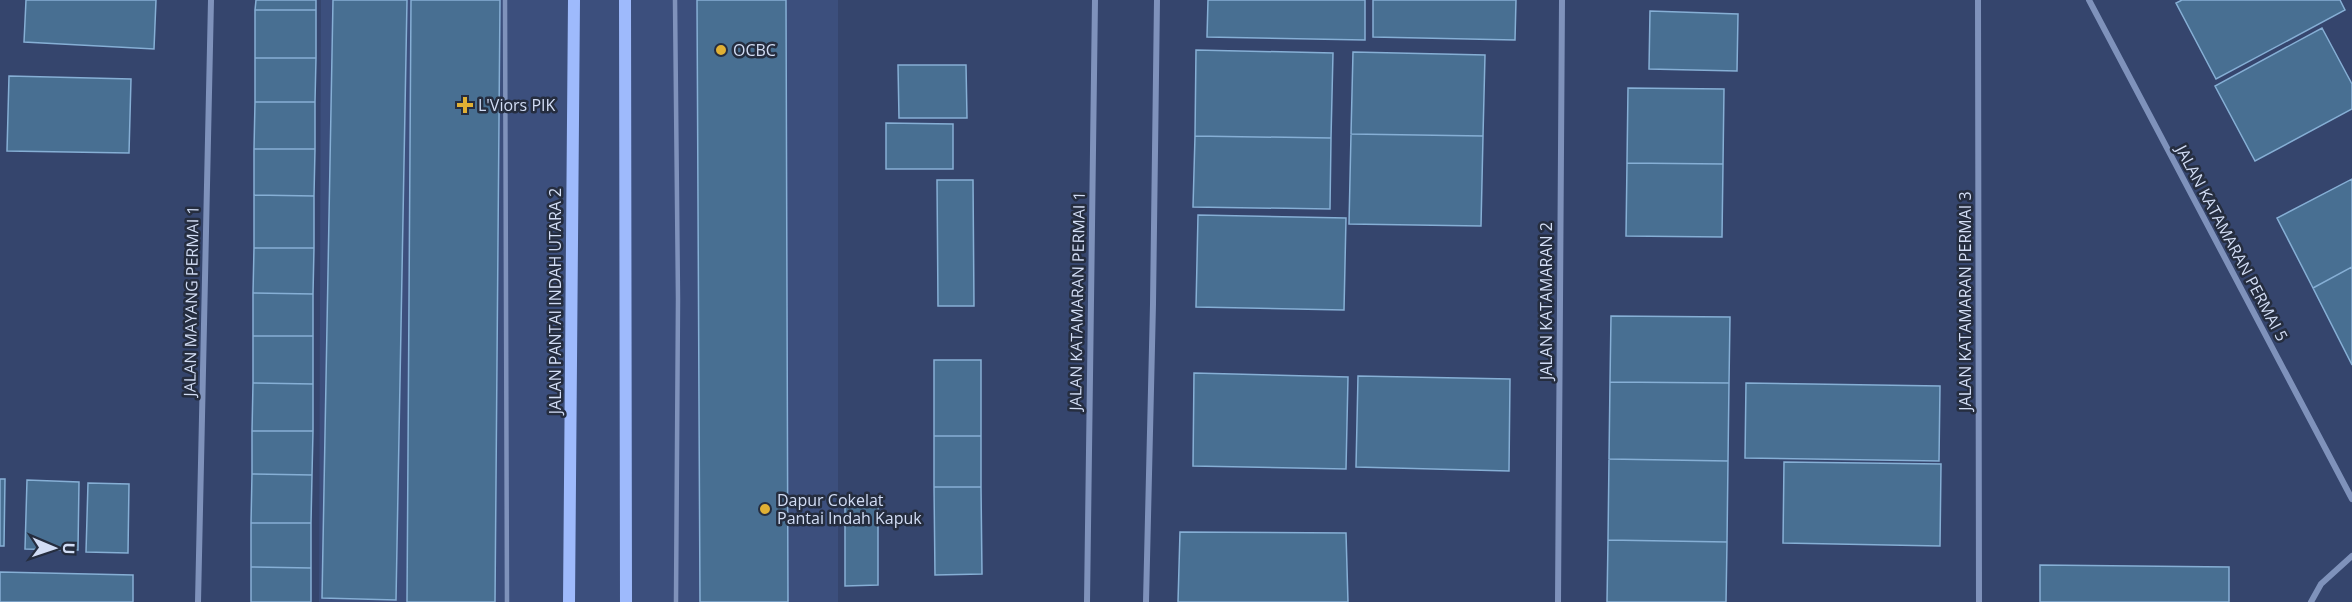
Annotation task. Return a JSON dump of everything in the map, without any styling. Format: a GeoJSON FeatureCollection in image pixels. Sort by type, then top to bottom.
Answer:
{"type":"FeatureCollection","features":[{"type":"Feature","properties":{"kind":"street","name":"JALAN MAYANG PERMAI 1"},"geometry":{"type":"LineString","coordinates":[[198,602],[211,0]]}},
{"type":"Feature","properties":{"kind":"street","name":"JALAN PANTAI INDAH UTARA 2"},"geometry":{"type":"LineString","coordinates":[[569,602],[574,0]]}},
{"type":"Feature","properties":{"kind":"street"},"geometry":{"type":"LineString","coordinates":[[625,0],[626,602]]}},
{"type":"Feature","properties":{"kind":"street","name":"JALAN KATAMARAN PERMAI 1"},"geometry":{"type":"LineString","coordinates":[[1087,602],[1095,0]]}},
{"type":"Feature","properties":{"kind":"street"},"geometry":{"type":"LineString","coordinates":[[1146,602],[1157,0]]}},
{"type":"Feature","properties":{"kind":"street","name":"JALAN KATAMARAN 2"},"geometry":{"type":"LineString","coordinates":[[1558,602],[1562,0]]}},
{"type":"Feature","properties":{"kind":"street","name":"JALAN KATAMARAN PERMAI 3"},"geometry":{"type":"LineString","coordinates":[[1978,0],[1979,602]]}},
{"type":"Feature","properties":{"kind":"street","name":"JALAN KATAMARAN PERMAI 5"},"geometry":{"type":"LineString","coordinates":[[2089,0],[2352,499]]}},
{"type":"Feature","properties":{"kind":"street"},"geometry":{"type":"LineString","coordinates":[[2311,602],[2322,584],[2352,555]]}},
{"type":"Feature","properties":{"kind":"lane"},"geometry":{"type":"LineString","coordinates":[[505,0],[507,602]]}},
{"type":"Feature","properties":{"kind":"lane"},"geometry":{"type":"LineString","coordinates":[[675,0],[678,299],[676,602]]}},
{"type":"Feature","properties":{"kind":"shaded area"},"geometry":{"type":"Polygon","coordinates":[[[321,0],[838,0],[838,602],[319,602],[321,0]]]}},
{"type":"Feature","properties":{"kind":"building"},"geometry":{"type":"Polygon","coordinates":[[[26,0],[156,0],[154,49],[24,42],[26,0]]]}},
{"type":"Feature","properties":{"kind":"building"},"geometry":{"type":"Polygon","coordinates":[[[256,0],[316,0],[316,10],[255,10],[256,0]]]}},
{"type":"Feature","properties":{"kind":"building"},"geometry":{"type":"Polygon","coordinates":[[[333,0],[407,0],[396,600],[322,598],[333,0]]]}},
{"type":"Feature","properties":{"kind":"building"},"geometry":{"type":"Polygon","coordinates":[[[411,0],[500,0],[495,602],[407,602],[411,0]]]}},
{"type":"Feature","properties":{"kind":"building"},"geometry":{"type":"Polygon","coordinates":[[[697,0],[786,0],[788,602],[700,602],[697,0]]]}},
{"type":"Feature","properties":{"kind":"building"},"geometry":{"type":"Polygon","coordinates":[[[1208,0],[1365,0],[1365,40],[1207,37],[1208,0]]]}},
{"type":"Feature","properties":{"kind":"building"},"geometry":{"type":"Polygon","coordinates":[[[1373,0],[1516,0],[1515,40],[1373,37],[1373,0]]]}},
{"type":"Feature","properties":{"kind":"building"},"geometry":{"type":"Polygon","coordinates":[[[2182,0],[2340,0],[2345,10],[2216,79],[2176,3],[2182,0]]]}},
{"type":"Feature","properties":{"kind":"building"},"geometry":{"type":"Polygon","coordinates":[[[255,10],[316,10],[316,58],[255,58],[255,10]]]}},
{"type":"Feature","properties":{"kind":"building"},"geometry":{"type":"Polygon","coordinates":[[[1650,11],[1738,14],[1737,71],[1649,69],[1650,11]]]}},
{"type":"Feature","properties":{"kind":"building"},"geometry":{"type":"Polygon","coordinates":[[[2322,28],[2352,84],[2352,109],[2255,161],[2215,86],[2322,28]]]}},
{"type":"Feature","properties":{"kind":"building"},"geometry":{"type":"Polygon","coordinates":[[[1196,50],[1333,53],[1331,138],[1195,136],[1196,50]]]}},
{"type":"Feature","properties":{"kind":"building"},"geometry":{"type":"Polygon","coordinates":[[[1353,52],[1485,55],[1483,136],[1351,134],[1353,52]]]}},
{"type":"Feature","properties":{"kind":"building"},"geometry":{"type":"Polygon","coordinates":[[[255,58],[316,58],[315,102],[255,102],[255,58]]]}},
{"type":"Feature","properties":{"kind":"building"},"geometry":{"type":"Polygon","coordinates":[[[898,65],[966,65],[967,118],[899,118],[898,65]]]}},
{"type":"Feature","properties":{"kind":"building"},"geometry":{"type":"Polygon","coordinates":[[[9,76],[131,79],[129,153],[7,151],[9,76]]]}},
{"type":"Feature","properties":{"kind":"building"},"geometry":{"type":"Polygon","coordinates":[[[1628,88],[1724,89],[1723,164],[1627,163],[1628,88]]]}},
{"type":"Feature","properties":{"kind":"building"},"geometry":{"type":"Polygon","coordinates":[[[255,102],[315,102],[315,149],[254,149],[255,102]]]}},
{"type":"Feature","properties":{"kind":"building"},"geometry":{"type":"Polygon","coordinates":[[[886,123],[953,124],[953,169],[886,169],[886,123]]]}},
{"type":"Feature","properties":{"kind":"building"},"geometry":{"type":"Polygon","coordinates":[[[1351,134],[1483,136],[1481,226],[1349,224],[1351,134]]]}},
{"type":"Feature","properties":{"kind":"building"},"geometry":{"type":"Polygon","coordinates":[[[1195,136],[1331,138],[1330,209],[1193,207],[1195,136]]]}},
{"type":"Feature","properties":{"kind":"building"},"geometry":{"type":"Polygon","coordinates":[[[254,149],[315,149],[314,196],[254,195],[254,149]]]}},
{"type":"Feature","properties":{"kind":"building"},"geometry":{"type":"Polygon","coordinates":[[[1627,163],[1723,164],[1722,237],[1626,236],[1627,163]]]}},
{"type":"Feature","properties":{"kind":"building"},"geometry":{"type":"Polygon","coordinates":[[[2352,179],[2352,267],[2313,288],[2277,218],[2352,179]]]}},
{"type":"Feature","properties":{"kind":"building"},"geometry":{"type":"Polygon","coordinates":[[[937,180],[973,180],[974,306],[938,306],[937,180]]]}},
{"type":"Feature","properties":{"kind":"building"},"geometry":{"type":"Polygon","coordinates":[[[254,195],[314,196],[314,248],[254,248],[254,195]]]}},
{"type":"Feature","properties":{"kind":"building"},"geometry":{"type":"Polygon","coordinates":[[[1198,215],[1346,218],[1344,310],[1196,307],[1198,215]]]}},
{"type":"Feature","properties":{"kind":"building"},"geometry":{"type":"Polygon","coordinates":[[[254,248],[314,248],[313,294],[253,293],[254,248]]]}},
{"type":"Feature","properties":{"kind":"building"},"geometry":{"type":"Polygon","coordinates":[[[2352,267],[2352,365],[2313,288],[2352,267]]]}},
{"type":"Feature","properties":{"kind":"building"},"geometry":{"type":"Polygon","coordinates":[[[253,293],[313,294],[313,336],[253,336],[253,293]]]}},
{"type":"Feature","properties":{"kind":"building"},"geometry":{"type":"Polygon","coordinates":[[[1611,316],[1730,317],[1729,383],[1610,382],[1611,316]]]}},
{"type":"Feature","properties":{"kind":"building"},"geometry":{"type":"Polygon","coordinates":[[[253,336],[313,336],[313,384],[253,383],[253,336]]]}},
{"type":"Feature","properties":{"kind":"building"},"geometry":{"type":"Polygon","coordinates":[[[934,360],[981,360],[981,436],[934,436],[934,360]]]}},
{"type":"Feature","properties":{"kind":"building"},"geometry":{"type":"Polygon","coordinates":[[[1194,373],[1348,377],[1346,469],[1193,466],[1194,373]]]}},
{"type":"Feature","properties":{"kind":"building"},"geometry":{"type":"Polygon","coordinates":[[[1358,376],[1510,379],[1509,471],[1356,467],[1358,376]]]}},
{"type":"Feature","properties":{"kind":"building"},"geometry":{"type":"Polygon","coordinates":[[[1610,382],[1729,383],[1728,461],[1609,459],[1610,382]]]}},
{"type":"Feature","properties":{"kind":"building"},"geometry":{"type":"Polygon","coordinates":[[[253,383],[313,384],[313,431],[252,431],[253,383]]]}},
{"type":"Feature","properties":{"kind":"building"},"geometry":{"type":"Polygon","coordinates":[[[1746,383],[1940,386],[1939,461],[1745,458],[1746,383]]]}},
{"type":"Feature","properties":{"kind":"building"},"geometry":{"type":"Polygon","coordinates":[[[252,431],[313,431],[312,475],[252,474],[252,431]]]}},
{"type":"Feature","properties":{"kind":"building"},"geometry":{"type":"Polygon","coordinates":[[[934,436],[981,436],[981,487],[934,487],[934,436]]]}},
{"type":"Feature","properties":{"kind":"building"},"geometry":{"type":"Polygon","coordinates":[[[1609,459],[1728,461],[1727,542],[1608,540],[1609,459]]]}},
{"type":"Feature","properties":{"kind":"building"},"geometry":{"type":"Polygon","coordinates":[[[1784,462],[1941,464],[1940,546],[1783,543],[1784,462]]]}},
{"type":"Feature","properties":{"kind":"building"},"geometry":{"type":"Polygon","coordinates":[[[252,474],[312,475],[311,523],[251,523],[252,474]]]}},
{"type":"Feature","properties":{"kind":"building"},"geometry":{"type":"Polygon","coordinates":[[[0,479],[5,479],[4,546],[0,546],[0,479]]]}},
{"type":"Feature","properties":{"kind":"building"},"geometry":{"type":"Polygon","coordinates":[[[27,480],[79,482],[78,550],[25,549],[27,480]]]}},
{"type":"Feature","properties":{"kind":"building"},"geometry":{"type":"Polygon","coordinates":[[[88,483],[129,484],[128,553],[86,552],[88,483]]]}},
{"type":"Feature","properties":{"kind":"building"},"geometry":{"type":"Polygon","coordinates":[[[934,487],[981,487],[982,574],[935,575],[934,487]]]}},
{"type":"Feature","properties":{"kind":"building"},"geometry":{"type":"Polygon","coordinates":[[[845,498],[878,498],[878,585],[845,586],[845,498]]]}},
{"type":"Feature","properties":{"kind":"building"},"geometry":{"type":"Polygon","coordinates":[[[251,523],[311,523],[311,568],[251,567],[251,523]]]}},
{"type":"Feature","properties":{"kind":"building"},"geometry":{"type":"Polygon","coordinates":[[[1180,532],[1346,533],[1348,602],[1178,602],[1180,532]]]}},
{"type":"Feature","properties":{"kind":"building"},"geometry":{"type":"Polygon","coordinates":[[[1608,540],[1727,542],[1726,602],[1607,602],[1608,540]]]}},
{"type":"Feature","properties":{"kind":"building"},"geometry":{"type":"Polygon","coordinates":[[[2040,565],[2229,567],[2229,602],[2040,602],[2040,565]]]}},
{"type":"Feature","properties":{"kind":"building"},"geometry":{"type":"Polygon","coordinates":[[[251,567],[311,568],[311,602],[251,602],[251,567]]]}},
{"type":"Feature","properties":{"kind":"building"},"geometry":{"type":"Polygon","coordinates":[[[0,572],[133,575],[133,602],[0,602],[0,572]]]}},
{"type":"Feature","properties":{"kind":"place","name":"OCBC"},"geometry":{"type":"Point","coordinates":[721,50]}},
{"type":"Feature","properties":{"kind":"place","name":"L'Viors PIK"},"geometry":{"type":"Point","coordinates":[465,105]}},
{"type":"Feature","properties":{"kind":"place","name":"Dapur Cokelat Pantai Indah Kapuk"},"geometry":{"type":"Point","coordinates":[765,509]}}]}
